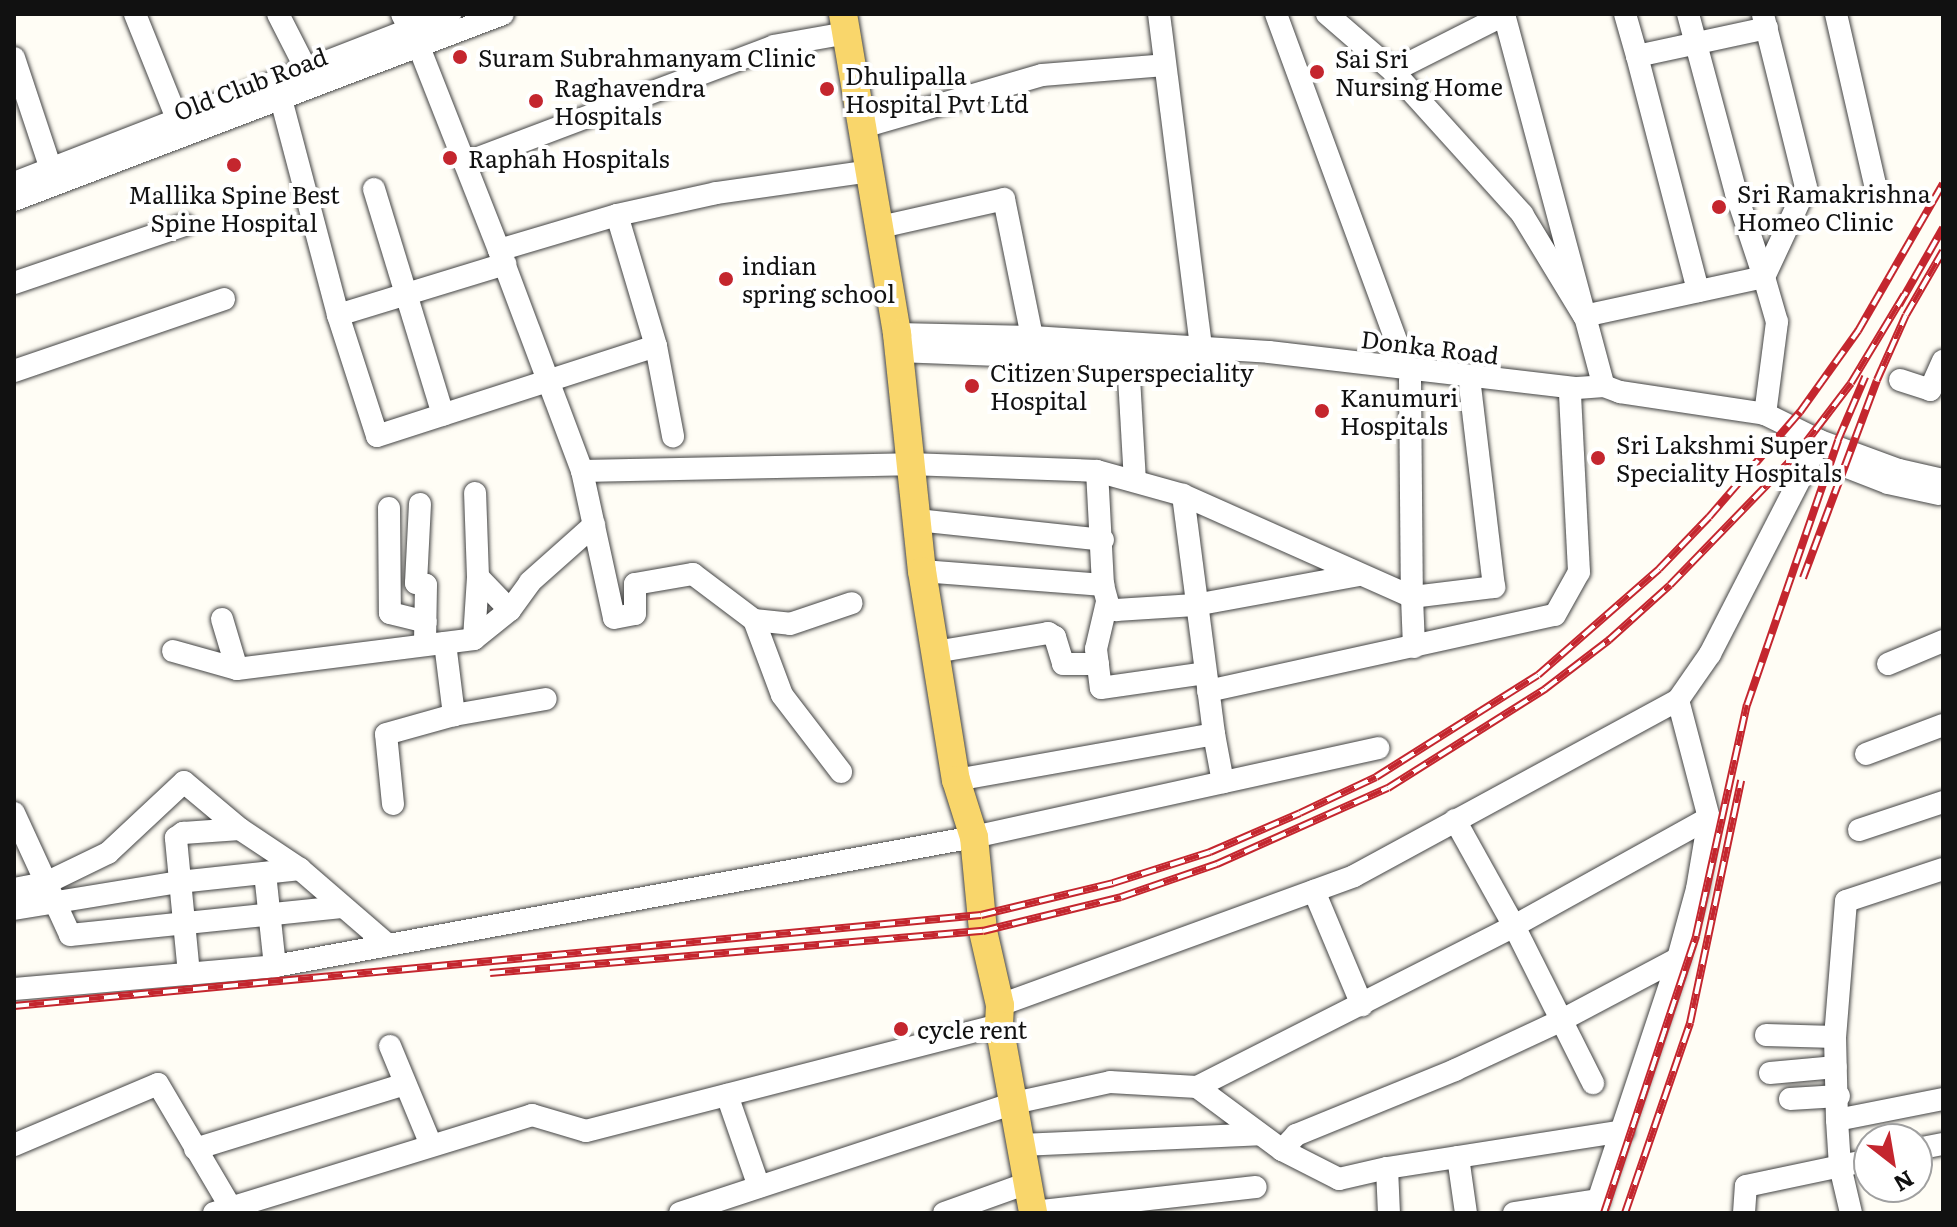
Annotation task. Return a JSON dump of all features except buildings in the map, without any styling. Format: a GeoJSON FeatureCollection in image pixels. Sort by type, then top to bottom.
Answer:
{"type":"FeatureCollection","features":[{"type":"Feature","properties":{"kind":"main road"},"geometry":{"type":"LineString","coordinates":[[845,24],[898,342],[922,571],[956,780],[974,837],[983,931],[1033,1212]]}},
{"type":"Feature","properties":{"kind":"street"},"geometry":{"type":"LineString","coordinates":[[135,14],[178,121]]}},
{"type":"Feature","properties":{"kind":"street"},"geometry":{"type":"LineString","coordinates":[[278,14],[307,71]]}},
{"type":"Feature","properties":{"kind":"street","name":"Old Club Road"},"geometry":{"type":"LineString","coordinates":[[14,183],[450,14]]}},
{"type":"Feature","properties":{"kind":"street","name":"Old Club Road"},"geometry":{"type":"LineString","coordinates":[[14,200],[281,99],[410,30],[503,14]]}},
{"type":"Feature","properties":{"kind":"street"},"geometry":{"type":"LineString","coordinates":[[1159,14],[1201,347]]}},
{"type":"Feature","properties":{"kind":"street"},"geometry":{"type":"LineString","coordinates":[[1276,14],[1408,375],[1414,647]]}},
{"type":"Feature","properties":{"kind":"street"},"geometry":{"type":"LineString","coordinates":[[1327,14],[1393,71],[1522,214],[1584,316]]}},
{"type":"Feature","properties":{"kind":"street"},"geometry":{"type":"LineString","coordinates":[[1625,14],[1698,291]]}},
{"type":"Feature","properties":{"kind":"street"},"geometry":{"type":"LineString","coordinates":[[1688,14],[1736,193],[1777,322],[1765,414]]}},
{"type":"Feature","properties":{"kind":"street"},"geometry":{"type":"LineString","coordinates":[[1836,14],[1875,184]]}},
{"type":"Feature","properties":{"kind":"street"},"geometry":{"type":"LineString","coordinates":[[1393,71],[1504,15],[1604,386]]}},
{"type":"Feature","properties":{"kind":"street"},"geometry":{"type":"LineString","coordinates":[[1637,56],[1765,21],[1806,187],[1764,277]]}},
{"type":"Feature","properties":{"kind":"street"},"geometry":{"type":"LineString","coordinates":[[465,163],[774,46],[845,24]]}},
{"type":"Feature","properties":{"kind":"street"},"geometry":{"type":"LineString","coordinates":[[410,30],[502,257],[582,471],[614,618],[635,614],[635,584],[693,574],[754,620],[790,624],[852,603]]}},
{"type":"Feature","properties":{"kind":"street"},"geometry":{"type":"LineString","coordinates":[[14,58],[51,169]]}},
{"type":"Feature","properties":{"kind":"street"},"geometry":{"type":"LineString","coordinates":[[863,127],[1042,75],[1165,65]]}},
{"type":"Feature","properties":{"kind":"street"},"geometry":{"type":"LineString","coordinates":[[281,99],[338,315],[377,436],[656,346]]}},
{"type":"Feature","properties":{"kind":"street"},"geometry":{"type":"LineString","coordinates":[[338,315],[404,295],[617,215],[716,193],[871,171]]}},
{"type":"Feature","properties":{"kind":"street"},"geometry":{"type":"LineString","coordinates":[[374,189],[443,415]]}},
{"type":"Feature","properties":{"kind":"street"},"geometry":{"type":"LineString","coordinates":[[880,227],[1004,199],[1032,337]]}},
{"type":"Feature","properties":{"kind":"street"},"geometry":{"type":"LineString","coordinates":[[617,215],[656,346],[673,436]]}},
{"type":"Feature","properties":{"kind":"street"},"geometry":{"type":"LineString","coordinates":[[14,283],[184,225]]}},
{"type":"Feature","properties":{"kind":"street"},"geometry":{"type":"LineString","coordinates":[[1584,316],[1764,277]]}},
{"type":"Feature","properties":{"kind":"street"},"geometry":{"type":"LineString","coordinates":[[14,371],[224,299]]}},
{"type":"Feature","properties":{"kind":"street","name":"Donka Road"},"geometry":{"type":"LineString","coordinates":[[898,342],[1032,337],[1201,347],[1408,375],[1470,387],[1570,397],[1753,423],[1813,454],[1888,483],[1943,494]]}},
{"type":"Feature","properties":{"kind":"street","name":"Donka Road"},"geometry":{"type":"LineString","coordinates":[[898,342],[1128,360],[1408,375],[1577,388],[1604,386],[1620,392],[1765,414],[1820,441],[1899,470],[1943,480]]}},
{"type":"Feature","properties":{"kind":"street"},"geometry":{"type":"LineString","coordinates":[[1128,360],[1135,481]]}},
{"type":"Feature","properties":{"kind":"street"},"geometry":{"type":"LineString","coordinates":[[1900,380],[1930,390],[1943,361]]}},
{"type":"Feature","properties":{"kind":"street"},"geometry":{"type":"LineString","coordinates":[[582,471],[909,464],[1097,471],[1183,495],[1412,597],[1494,587],[1470,387]]}},
{"type":"Feature","properties":{"kind":"street"},"geometry":{"type":"LineString","coordinates":[[1097,471],[1105,594],[1096,649],[1100,684],[1104,689],[1207,682],[1414,647],[1555,615],[1579,572],[1570,397]]}},
{"type":"Feature","properties":{"kind":"street"},"geometry":{"type":"LineString","coordinates":[[14,1145],[158,1084],[225,1211],[532,1115],[586,1131],[727,1095],[1000,1015],[1354,876],[1678,700],[1710,654],[1813,454]]}},
{"type":"Feature","properties":{"kind":"street"},"geometry":{"type":"LineString","coordinates":[[474,639],[478,577],[475,493]]}},
{"type":"Feature","properties":{"kind":"street"},"geometry":{"type":"LineString","coordinates":[[1183,495],[1195,605],[1223,782]]}},
{"type":"Feature","properties":{"kind":"street"},"geometry":{"type":"LineString","coordinates":[[420,504],[416,583],[426,585],[432,636],[454,715]]}},
{"type":"Feature","properties":{"kind":"street"},"geometry":{"type":"LineString","coordinates":[[389,508],[390,613],[432,636]]}},
{"type":"Feature","properties":{"kind":"street"},"geometry":{"type":"LineString","coordinates":[[917,520],[1103,540]]}},
{"type":"Feature","properties":{"kind":"street"},"geometry":{"type":"LineString","coordinates":[[173,651],[237,669],[432,636],[474,639],[510,610],[530,582],[594,525]]}},
{"type":"Feature","properties":{"kind":"street"},"geometry":{"type":"LineString","coordinates":[[922,571],[1105,594],[1116,610],[1195,605],[1359,575]]}},
{"type":"Feature","properties":{"kind":"street"},"geometry":{"type":"LineString","coordinates":[[478,577],[510,610]]}},
{"type":"Feature","properties":{"kind":"street"},"geometry":{"type":"LineString","coordinates":[[222,619],[237,669]]}},
{"type":"Feature","properties":{"kind":"street"},"geometry":{"type":"LineString","coordinates":[[754,620],[782,695],[841,772]]}},
{"type":"Feature","properties":{"kind":"street"},"geometry":{"type":"LineString","coordinates":[[935,652],[1048,633],[1055,637],[1063,664],[1098,664]]}},
{"type":"Feature","properties":{"kind":"street"},"geometry":{"type":"LineString","coordinates":[[1888,664],[1943,641]]}},
{"type":"Feature","properties":{"kind":"street"},"geometry":{"type":"LineString","coordinates":[[393,804],[386,734],[454,715],[546,699]]}},
{"type":"Feature","properties":{"kind":"street"},"geometry":{"type":"LineString","coordinates":[[1514,1213],[1597,1207],[1679,958],[1697,889],[1709,818],[1678,700]]}},
{"type":"Feature","properties":{"kind":"street"},"geometry":{"type":"LineString","coordinates":[[1866,754],[1943,725]]}},
{"type":"Feature","properties":{"kind":"street"},"geometry":{"type":"LineString","coordinates":[[956,780],[1214,734]]}},
{"type":"Feature","properties":{"kind":"street"},"geometry":{"type":"LineString","coordinates":[[14,989],[275,966],[974,837],[1378,748]]}},
{"type":"Feature","properties":{"kind":"street"},"geometry":{"type":"LineString","coordinates":[[14,909],[50,892],[108,853],[184,782],[240,829],[300,869],[388,945]]}},
{"type":"Feature","properties":{"kind":"street"},"geometry":{"type":"LineString","coordinates":[[1859,830],[1943,802]]}},
{"type":"Feature","properties":{"kind":"street"},"geometry":{"type":"LineString","coordinates":[[14,813],[70,935],[342,907]]}},
{"type":"Feature","properties":{"kind":"street"},"geometry":{"type":"LineString","coordinates":[[680,1213],[1014,1103],[1110,1082],[1197,1087],[1514,926],[1709,818]]}},
{"type":"Feature","properties":{"kind":"street"},"geometry":{"type":"LineString","coordinates":[[1455,820],[1514,926],[1593,1083]]}},
{"type":"Feature","properties":{"kind":"street"},"geometry":{"type":"LineString","coordinates":[[189,974],[181,922],[176,838],[183,833],[240,829]]}},
{"type":"Feature","properties":{"kind":"street"},"geometry":{"type":"LineString","coordinates":[[14,889],[50,892],[300,869]]}},
{"type":"Feature","properties":{"kind":"street"},"geometry":{"type":"LineString","coordinates":[[1851,1213],[1840,1166],[1835,1037],[1846,901],[1943,869]]}},
{"type":"Feature","properties":{"kind":"street"},"geometry":{"type":"LineString","coordinates":[[265,873],[275,966]]}},
{"type":"Feature","properties":{"kind":"street"},"geometry":{"type":"LineString","coordinates":[[1314,891],[1362,1005]]}},
{"type":"Feature","properties":{"kind":"street"},"geometry":{"type":"LineString","coordinates":[[1282,1150],[1296,1135],[1455,1070],[1562,1020],[1679,958]]}},
{"type":"Feature","properties":{"kind":"street"},"geometry":{"type":"LineString","coordinates":[[1766,1035],[1835,1037]]}},
{"type":"Feature","properties":{"kind":"street"},"geometry":{"type":"LineString","coordinates":[[390,1046],[431,1145]]}},
{"type":"Feature","properties":{"kind":"street"},"geometry":{"type":"LineString","coordinates":[[1770,1073],[1836,1067]]}},
{"type":"Feature","properties":{"kind":"street"},"geometry":{"type":"LineString","coordinates":[[195,1149],[405,1084]]}},
{"type":"Feature","properties":{"kind":"street"},"geometry":{"type":"LineString","coordinates":[[1197,1087],[1282,1150],[1339,1179],[1387,1168],[1623,1131]]}},
{"type":"Feature","properties":{"kind":"street"},"geometry":{"type":"LineString","coordinates":[[727,1095],[759,1187]]}},
{"type":"Feature","properties":{"kind":"street"},"geometry":{"type":"LineString","coordinates":[[1790,1099],[1839,1096]]}},
{"type":"Feature","properties":{"kind":"street"},"geometry":{"type":"LineString","coordinates":[[1837,1120],[1943,1099]]}},
{"type":"Feature","properties":{"kind":"street"},"geometry":{"type":"LineString","coordinates":[[1021,1145],[1260,1134]]}},
{"type":"Feature","properties":{"kind":"street"},"geometry":{"type":"LineString","coordinates":[[1458,1157],[1466,1213]]}},
{"type":"Feature","properties":{"kind":"street"},"geometry":{"type":"LineString","coordinates":[[1744,1213],[1746,1186],[1853,1163]]}},
{"type":"Feature","properties":{"kind":"street"},"geometry":{"type":"LineString","coordinates":[[1387,1168],[1389,1213]]}},
{"type":"Feature","properties":{"kind":"street"},"geometry":{"type":"LineString","coordinates":[[944,1213],[1028,1183]]}},
{"type":"Feature","properties":{"kind":"street"},"geometry":{"type":"LineString","coordinates":[[1033,1212],[1256,1187]]}},
{"type":"Feature","properties":{"kind":"railway"},"geometry":{"type":"LineString","coordinates":[[14,1006],[981,915],[1113,883],[1210,852],[1376,777],[1538,675],[1659,569],[1709,517],[1800,412],[1858,331],[1943,184]]}},
{"type":"Feature","properties":{"kind":"railway"},"geometry":{"type":"LineString","coordinates":[[1899,305],[1943,228]]}},
{"type":"Feature","properties":{"kind":"railway"},"geometry":{"type":"LineString","coordinates":[[1803,578],[1877,380],[1906,315],[1943,251]]}},
{"type":"Feature","properties":{"kind":"railway"},"geometry":{"type":"LineString","coordinates":[[490,973],[983,931],[1121,897],[1217,864],[1388,788],[1545,689],[1609,640],[1670,585],[1797,454],[1851,383],[1904,295]]}},
{"type":"Feature","properties":{"kind":"railway"},"geometry":{"type":"LineString","coordinates":[[1604,1213],[1696,936],[1747,705],[1838,440],[1865,377]]}},
{"type":"Feature","properties":{"kind":"railway"},"geometry":{"type":"LineString","coordinates":[[1625,1213],[1690,1023],[1741,780]]}},
{"type":"Feature","properties":{"kind":"place","name":"Suram Subrahmanyam Clinic"},"geometry":{"type":"Point","coordinates":[460,57]}},
{"type":"Feature","properties":{"kind":"place","name":"Sai Sri Nursing Home"},"geometry":{"type":"Point","coordinates":[1317,72]}},
{"type":"Feature","properties":{"kind":"place","name":"Dhulipalla Hospital Pvt Ltd"},"geometry":{"type":"Point","coordinates":[827,89]}},
{"type":"Feature","properties":{"kind":"place","name":"Raghavendra Hospitals"},"geometry":{"type":"Point","coordinates":[536,101]}},
{"type":"Feature","properties":{"kind":"place","name":"Raphah Hospitals"},"geometry":{"type":"Point","coordinates":[450,158]}},
{"type":"Feature","properties":{"kind":"place","name":"Mallika Spine Best Spine Hospital"},"geometry":{"type":"Point","coordinates":[234,165]}},
{"type":"Feature","properties":{"kind":"place","name":"Sri Ramakrishna Homeo Clinic"},"geometry":{"type":"Point","coordinates":[1719,207]}},
{"type":"Feature","properties":{"kind":"place","name":"indian spring school"},"geometry":{"type":"Point","coordinates":[726,279]}},
{"type":"Feature","properties":{"kind":"place","name":"Citizen Superspeciality Hospital"},"geometry":{"type":"Point","coordinates":[972,386]}},
{"type":"Feature","properties":{"kind":"place","name":"Kanumuri Hospitals"},"geometry":{"type":"Point","coordinates":[1322,411]}},
{"type":"Feature","properties":{"kind":"place","name":"Sri Lakshmi Super Speciality Hospitals"},"geometry":{"type":"Point","coordinates":[1598,458]}},
{"type":"Feature","properties":{"kind":"place","name":"cycle rent"},"geometry":{"type":"Point","coordinates":[901,1029]}}]}
